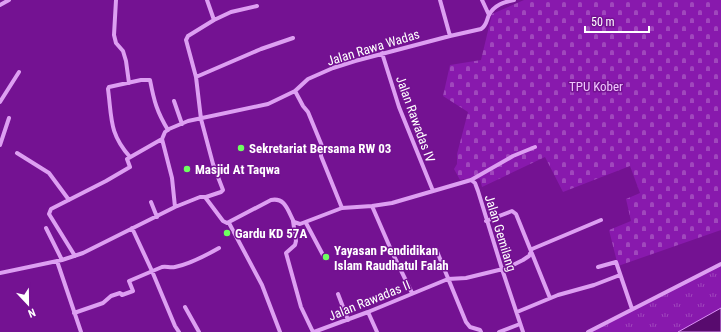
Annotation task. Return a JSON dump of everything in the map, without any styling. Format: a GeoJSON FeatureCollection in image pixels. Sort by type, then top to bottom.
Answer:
{"type":"FeatureCollection","features":[{"type":"Feature","properties":{"kind":"street"},"geometry":{"type":"LineString","coordinates":[[0,5],[8,0]]}},
{"type":"Feature","properties":{"kind":"street"},"geometry":{"type":"LineString","coordinates":[[116,0],[114,34],[116,43],[123,51],[129,83]]}},
{"type":"Feature","properties":{"kind":"street"},"geometry":{"type":"LineString","coordinates":[[207,0],[214,20]]}},
{"type":"Feature","properties":{"kind":"street"},"geometry":{"type":"LineString","coordinates":[[440,0],[450,36]]}},
{"type":"Feature","properties":{"kind":"street"},"geometry":{"type":"LineString","coordinates":[[482,0],[489,15]]}},
{"type":"Feature","properties":{"kind":"street","name":"Jalan Rawa Wadas"},"geometry":{"type":"LineString","coordinates":[[168,130],[182,124],[201,119],[268,104],[295,90],[308,79],[333,68],[382,53],[481,29],[486,24],[489,15],[497,6],[514,0]]}},
{"type":"Feature","properties":{"kind":"street"},"geometry":{"type":"LineString","coordinates":[[0,273],[75,256],[175,207],[200,197],[206,197],[221,192],[223,190],[212,164],[201,119],[196,77],[186,40],[188,36],[214,20],[232,12],[256,6]]}},
{"type":"Feature","properties":{"kind":"street"},"geometry":{"type":"LineString","coordinates":[[196,77],[261,49],[293,38]]}},
{"type":"Feature","properties":{"kind":"street","name":"Jalan Rawadas IV"},"geometry":{"type":"LineString","coordinates":[[382,53],[400,108],[433,192]]}},
{"type":"Feature","properties":{"kind":"street"},"geometry":{"type":"LineString","coordinates":[[0,102],[19,72]]}},
{"type":"Feature","properties":{"kind":"street"},"geometry":{"type":"LineString","coordinates":[[75,256],[49,214],[51,209],[130,167],[127,159],[162,139],[165,132],[168,130],[159,116],[150,80],[109,87],[108,89],[111,123],[116,138],[130,157]]}},
{"type":"Feature","properties":{"kind":"street"},"geometry":{"type":"LineString","coordinates":[[295,90],[303,106],[308,112],[321,142],[321,156],[342,208]]}},
{"type":"Feature","properties":{"kind":"street"},"geometry":{"type":"LineString","coordinates":[[174,101],[182,124]]}},
{"type":"Feature","properties":{"kind":"street"},"geometry":{"type":"LineString","coordinates":[[0,145],[9,118]]}},
{"type":"Feature","properties":{"kind":"street"},"geometry":{"type":"LineString","coordinates":[[162,139],[172,178],[175,207]]}},
{"type":"Feature","properties":{"kind":"street"},"geometry":{"type":"LineString","coordinates":[[206,197],[224,223],[229,223],[271,200],[277,199],[281,200],[285,204],[296,224],[300,224],[306,223],[342,208],[392,203],[471,180],[513,156],[536,147]]}},
{"type":"Feature","properties":{"kind":"street"},"geometry":{"type":"LineString","coordinates":[[17,153],[49,173],[69,200]]}},
{"type":"Feature","properties":{"kind":"street","name":"Jalan Gemilang"},"geometry":{"type":"LineString","coordinates":[[471,180],[475,183],[523,332]]}},
{"type":"Feature","properties":{"kind":"street"},"geometry":{"type":"LineString","coordinates":[[151,202],[157,217]]}},
{"type":"Feature","properties":{"kind":"street"},"geometry":{"type":"LineString","coordinates":[[372,206],[412,293]]}},
{"type":"Feature","properties":{"kind":"street"},"geometry":{"type":"LineString","coordinates":[[486,221],[514,211],[550,298]]}},
{"type":"Feature","properties":{"kind":"street"},"geometry":{"type":"LineString","coordinates":[[293,220],[296,241],[295,245],[286,253],[301,307],[313,332]]}},
{"type":"Feature","properties":{"kind":"street","name":"Jalan Rawadas II"},"geometry":{"type":"LineString","coordinates":[[313,332],[348,320],[448,279],[466,278],[515,265],[529,256],[532,249],[601,220]]}},
{"type":"Feature","properties":{"kind":"street"},"geometry":{"type":"LineString","coordinates":[[229,223],[262,285],[280,332]]}},
{"type":"Feature","properties":{"kind":"street"},"geometry":{"type":"LineString","coordinates":[[306,223],[323,255]]}},
{"type":"Feature","properties":{"kind":"street"},"geometry":{"type":"LineString","coordinates":[[46,228],[59,260],[81,332]]}},
{"type":"Feature","properties":{"kind":"street"},"geometry":{"type":"LineString","coordinates":[[132,228],[152,271],[174,326],[179,332]]}},
{"type":"Feature","properties":{"kind":"street"},"geometry":{"type":"LineString","coordinates":[[74,313],[103,303],[111,296],[120,293],[122,295],[133,291],[129,281],[152,271],[165,267],[173,268],[193,261],[220,248]]}},
{"type":"Feature","properties":{"kind":"street"},"geometry":{"type":"LineString","coordinates":[[436,249],[466,322],[470,327],[480,330],[481,332]]}},
{"type":"Feature","properties":{"kind":"street"},"geometry":{"type":"LineString","coordinates":[[598,268],[616,262],[632,310]]}},
{"type":"Feature","properties":{"kind":"street"},"geometry":{"type":"LineString","coordinates":[[588,332],[721,264]]}},
{"type":"Feature","properties":{"kind":"street"},"geometry":{"type":"LineString","coordinates":[[517,312],[558,295],[594,285],[620,275]]}},
{"type":"Feature","properties":{"kind":"street"},"geometry":{"type":"LineString","coordinates":[[338,294],[348,320]]}},
{"type":"Feature","properties":{"kind":"street"},"geometry":{"type":"LineString","coordinates":[[185,307],[199,332]]}},
{"type":"Feature","properties":{"kind":"street"},"geometry":{"type":"LineString","coordinates":[[368,312],[377,332]]}},
{"type":"Feature","properties":{"kind":"street"},"geometry":{"type":"LineString","coordinates":[[499,332],[520,324]]}},
{"type":"Feature","properties":{"kind":"green space","name":"TPU Kober"},"geometry":{"type":"Polygon","coordinates":[[[524,0],[721,0],[721,230],[618,266],[609,230],[631,221],[626,199],[640,193],[630,166],[563,192],[545,157],[482,187],[480,179],[470,178],[460,180],[454,169],[457,164],[457,154],[468,112],[443,96],[450,65],[481,60],[492,14],[524,0]]]}},
{"type":"Feature","properties":{"kind":"green space"},"geometry":{"type":"Polygon","coordinates":[[[721,264],[721,332],[589,332],[721,264]]]}},
{"type":"Feature","properties":{"kind":"shaded area"},"geometry":{"type":"Polygon","coordinates":[[[721,308],[721,332],[678,332],[721,308]]]}},
{"type":"Feature","properties":{"kind":"place","name":"Sekretariat Bersama RW 03"},"geometry":{"type":"Point","coordinates":[241,148]}},
{"type":"Feature","properties":{"kind":"place","name":"Masjid At Taqwa"},"geometry":{"type":"Point","coordinates":[187,169]}},
{"type":"Feature","properties":{"kind":"place","name":"Gardu KD 57A"},"geometry":{"type":"Point","coordinates":[227,233]}},
{"type":"Feature","properties":{"kind":"place","name":"Yayasan Pendidikan Islam Raudhatul Falah"},"geometry":{"type":"Point","coordinates":[326,257]}}]}
